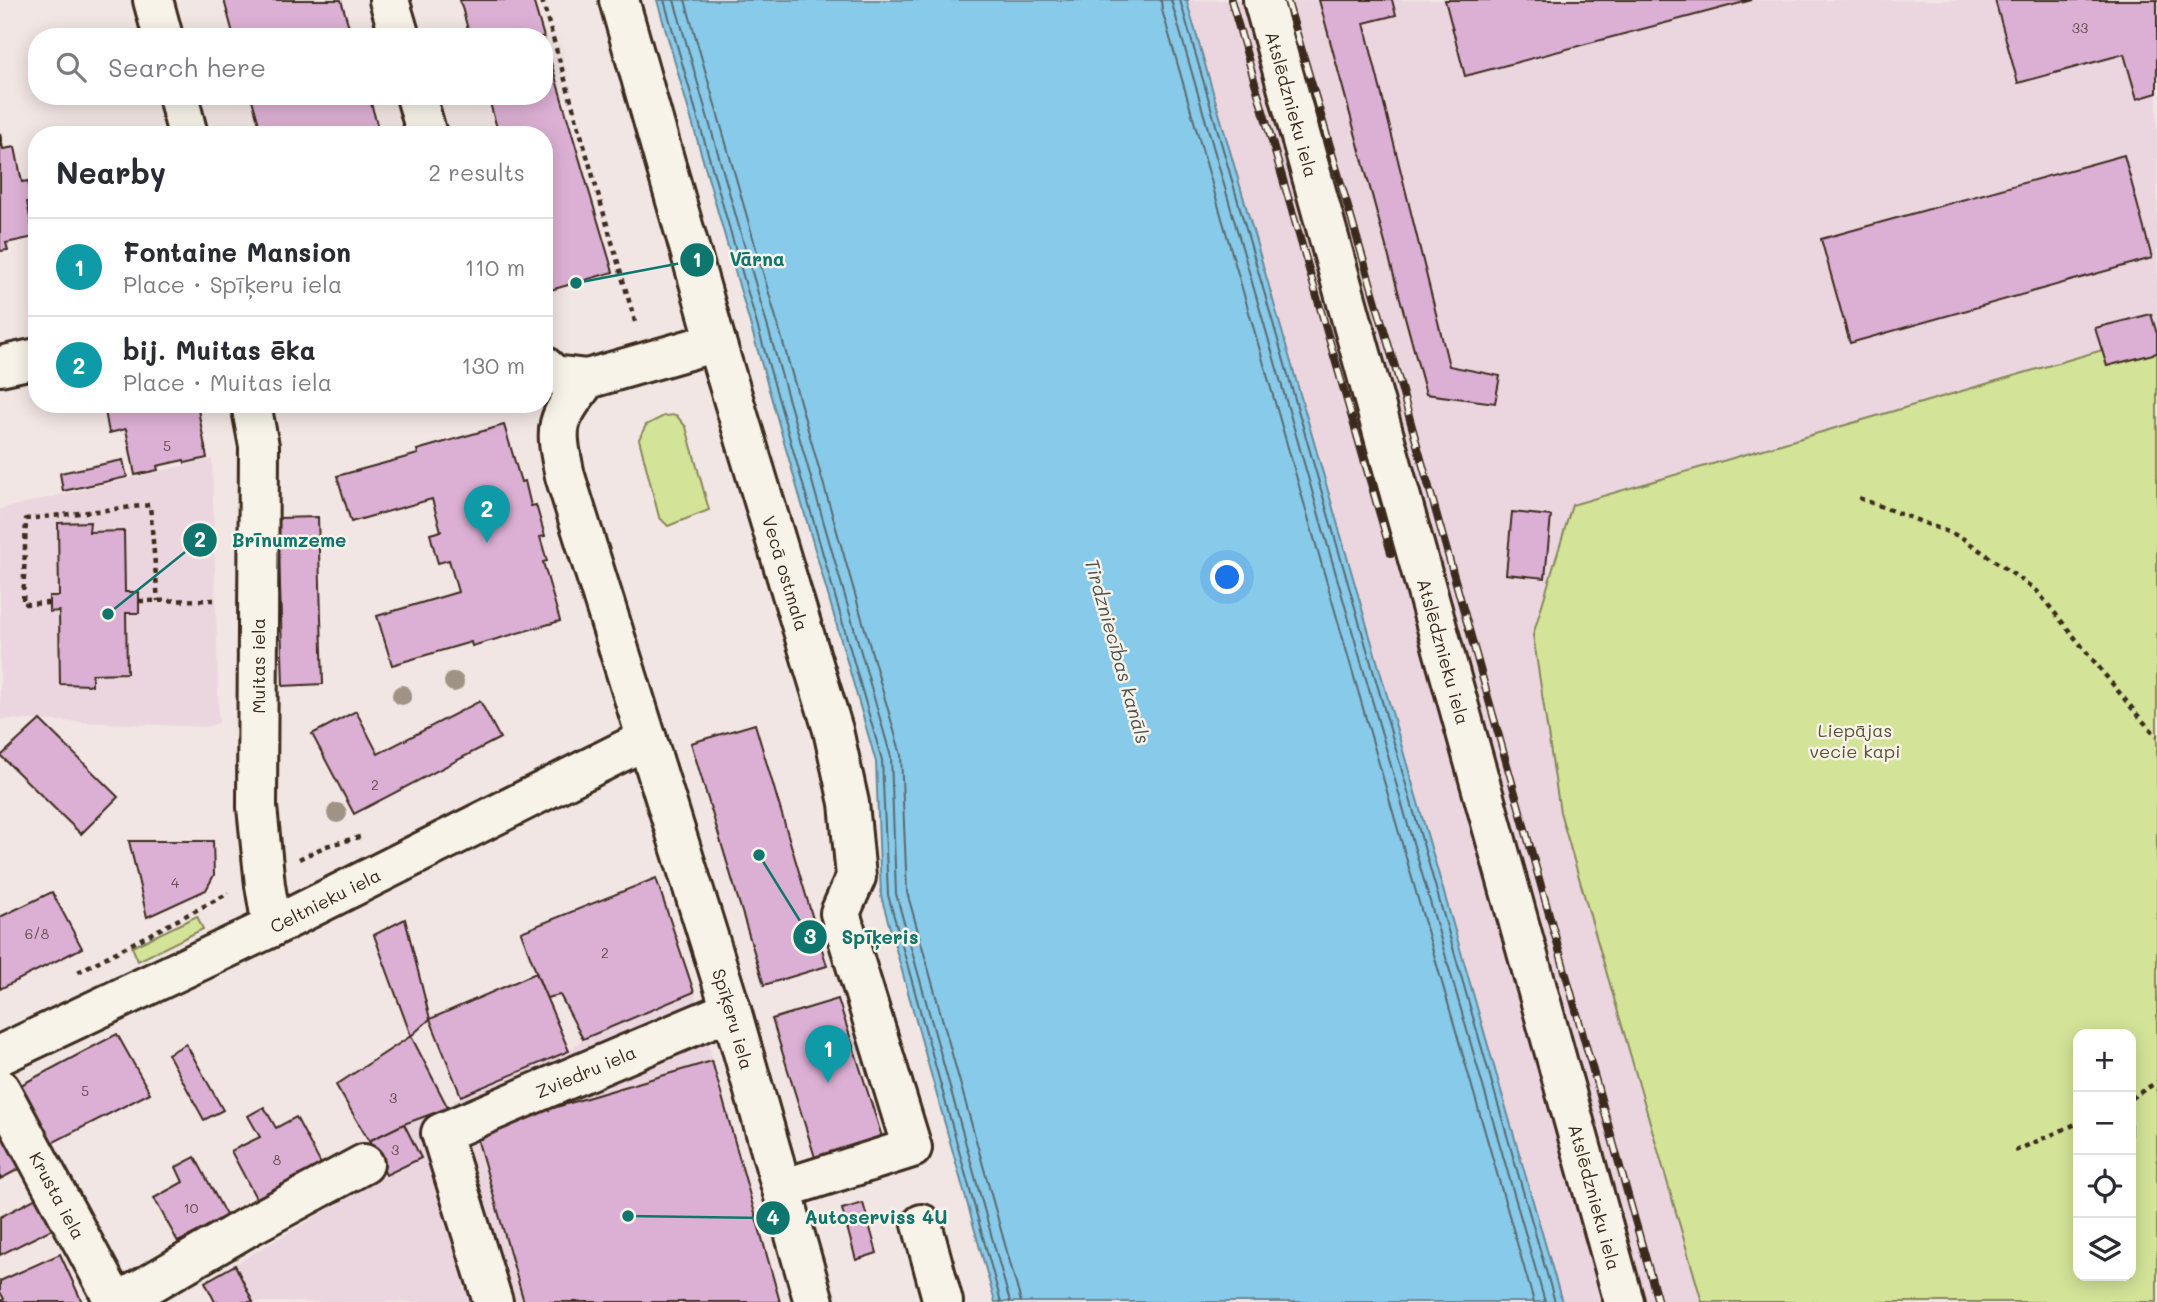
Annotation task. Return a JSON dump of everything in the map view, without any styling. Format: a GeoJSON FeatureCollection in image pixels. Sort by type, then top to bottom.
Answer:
{"type":"FeatureCollection","features":[{"type":"Feature","properties":{"kind":"street"},"geometry":{"type":"LineString","coordinates":[[153,0],[161,28]]}},
{"type":"Feature","properties":{"kind":"street"},"geometry":{"type":"LineString","coordinates":[[389,0],[397,28]]}},
{"type":"Feature","properties":{"kind":"street","name":"Vecā ostmala"},"geometry":{"type":"LineString","coordinates":[[619,0],[716,342],[833,730],[849,803],[856,877],[840,913],[912,1148],[782,1189]]}},
{"type":"Feature","properties":{"kind":"street","name":"Atslēdznieku iela"},"geometry":{"type":"LineString","coordinates":[[1263,0],[1624,1302]]}},
{"type":"Feature","properties":{"kind":"street"},"geometry":{"type":"LineString","coordinates":[[180,105],[186,126]]}},
{"type":"Feature","properties":{"kind":"street"},"geometry":{"type":"LineString","coordinates":[[419,105],[424,126]]}},
{"type":"Feature","properties":{"kind":"street"},"geometry":{"type":"LineString","coordinates":[[553,373],[587,379],[716,342]]}},
{"type":"Feature","properties":{"kind":"street"},"geometry":{"type":"LineString","coordinates":[[0,366],[28,360]]}},
{"type":"Feature","properties":{"kind":"street","name":"Spīķeru iela"},"geometry":{"type":"LineString","coordinates":[[587,379],[563,412],[556,436],[565,476],[731,1010],[814,1302]]}},
{"type":"Feature","properties":{"kind":"street","name":"Muitas iela"},"geometry":{"type":"LineString","coordinates":[[253,413],[259,446],[257,807],[272,927]]}},
{"type":"Feature","properties":{"kind":"street","name":"Celtnieku iela"},"geometry":{"type":"LineString","coordinates":[[0,1055],[272,927],[647,739]]}},
{"type":"Feature","properties":{"kind":"street","name":"Zviedru iela"},"geometry":{"type":"LineString","coordinates":[[493,1302],[441,1132],[731,1010]]}},
{"type":"Feature","properties":{"kind":"street","name":"Krusta iela"},"geometry":{"type":"LineString","coordinates":[[0,1089],[117,1302]]}},
{"type":"Feature","properties":{"kind":"street"},"geometry":{"type":"LineString","coordinates":[[117,1302],[364,1164]]}},
{"type":"Feature","properties":{"kind":"street"},"geometry":{"type":"LineString","coordinates":[[922,1224],[943,1302]]}},
{"type":"Feature","properties":{"kind":"path"},"geometry":{"type":"LineString","coordinates":[[542,0],[550,28]]}},
{"type":"Feature","properties":{"kind":"path"},"geometry":{"type":"LineString","coordinates":[[553,39],[645,362]]}},
{"type":"Feature","properties":{"kind":"path"},"geometry":{"type":"LineString","coordinates":[[1859,498],[1961,537],[2037,591],[2157,736]]}},
{"type":"Feature","properties":{"kind":"path"},"geometry":{"type":"LineString","coordinates":[[49,603],[23,604],[26,519],[150,505],[158,601]]}},
{"type":"Feature","properties":{"kind":"path"},"geometry":{"type":"LineString","coordinates":[[139,601],[258,600]]}},
{"type":"Feature","properties":{"kind":"path"},"geometry":{"type":"LineString","coordinates":[[77,973],[239,888],[326,846],[353,837],[370,835]]}},
{"type":"Feature","properties":{"kind":"path"},"geometry":{"type":"LineString","coordinates":[[2136,1095],[2157,1082]]}},
{"type":"Feature","properties":{"kind":"path"},"geometry":{"type":"LineString","coordinates":[[2015,1151],[2073,1125]]}},
{"type":"Feature","properties":{"kind":"shaded area"},"geometry":{"type":"Polygon","coordinates":[[[2157,0],[2157,334],[1572,505],[1533,635],[1560,812],[1702,1302],[1562,1302],[1186,1],[2157,0]]]}},
{"type":"Feature","properties":{"kind":"shaded area"},"geometry":{"type":"Polygon","coordinates":[[[212,459],[219,723],[206,727],[0,719],[0,509],[212,459]]]}},
{"type":"Feature","properties":{"kind":"shaded area"},"geometry":{"type":"Polygon","coordinates":[[[694,992],[780,1302],[215,1302],[205,1282],[386,1175],[420,1158],[404,1124],[448,1108],[461,1096],[569,1051],[583,1039],[694,992]]]}},
{"type":"Feature","properties":{"kind":"green space","name":"Liepājas vecie kapi"},"geometry":{"type":"Polygon","coordinates":[[[2157,334],[2157,1302],[1702,1302],[1560,812],[1533,635],[1572,505],[2157,334]]]}},
{"type":"Feature","properties":{"kind":"green space"},"geometry":{"type":"Polygon","coordinates":[[[676,415],[686,427],[709,510],[668,526],[659,517],[639,439],[646,425],[664,416],[676,415]]]}},
{"type":"Feature","properties":{"kind":"green space"},"geometry":{"type":"Polygon","coordinates":[[[197,916],[203,929],[138,961],[132,947],[197,916]]]}},
{"type":"Feature","properties":{"kind":"water","name":"Tirdzniecības kanāls"},"geometry":{"type":"Polygon","coordinates":[[[657,0],[1188,0],[1562,1302],[995,1302],[881,896],[876,762],[657,0]]]}},
{"type":"Feature","properties":{"kind":"building"},"geometry":{"type":"Polygon","coordinates":[[[224,0],[341,0],[349,28],[232,28],[224,0]]]}},
{"type":"Feature","properties":{"kind":"building"},"geometry":{"type":"Polygon","coordinates":[[[460,0],[533,0],[541,28],[468,28],[460,0]]]}},
{"type":"Feature","properties":{"kind":"building"},"geometry":{"type":"Polygon","coordinates":[[[1319,0],[1392,0],[1396,15],[1364,23],[1449,366],[1500,376],[1495,403],[1426,394],[1319,0]]]}},
{"type":"Feature","properties":{"kind":"building"},"geometry":{"type":"Polygon","coordinates":[[[1445,0],[1752,0],[1465,76],[1445,0]]]}},
{"type":"Feature","properties":{"kind":"building"},"geometry":{"type":"Polygon","coordinates":[[[1995,0],[2157,0],[2157,93],[2137,99],[2124,54],[2018,83],[1995,0]]]}},
{"type":"Feature","properties":{"kind":"building"},"geometry":{"type":"Polygon","coordinates":[[[553,69],[613,272],[553,289],[553,126],[496,126],[491,105],[553,105],[553,69]]]}},
{"type":"Feature","properties":{"kind":"building"},"geometry":{"type":"Polygon","coordinates":[[[254,105],[372,105],[377,126],[259,126],[254,105]]]}},
{"type":"Feature","properties":{"kind":"building"},"geometry":{"type":"Polygon","coordinates":[[[0,133],[3,149],[15,147],[22,182],[28,181],[28,238],[6,243],[8,250],[0,251],[0,133]]]}},
{"type":"Feature","properties":{"kind":"building"},"geometry":{"type":"Polygon","coordinates":[[[2124,155],[2152,258],[1850,343],[1821,239],[2124,155]]]}},
{"type":"Feature","properties":{"kind":"building"},"geometry":{"type":"Polygon","coordinates":[[[2151,314],[2157,334],[2157,353],[2107,366],[2095,328],[2151,314]]]}},
{"type":"Feature","properties":{"kind":"building"},"geometry":{"type":"Polygon","coordinates":[[[105,413],[199,413],[207,458],[157,466],[158,470],[135,475],[126,429],[109,433],[105,413]]]}},
{"type":"Feature","properties":{"kind":"building"},"geometry":{"type":"Polygon","coordinates":[[[504,425],[521,482],[525,481],[531,506],[536,505],[545,536],[540,537],[547,561],[543,562],[560,621],[472,646],[471,642],[392,665],[377,616],[458,592],[449,560],[438,563],[434,549],[430,534],[441,531],[432,499],[351,522],[337,476],[418,454],[417,450],[504,425]]]}},
{"type":"Feature","properties":{"kind":"building"},"geometry":{"type":"Polygon","coordinates":[[[123,460],[127,477],[63,491],[60,473],[123,460]]]}},
{"type":"Feature","properties":{"kind":"building"},"geometry":{"type":"Polygon","coordinates":[[[1512,512],[1551,516],[1545,578],[1506,574],[1512,512]]]}},
{"type":"Feature","properties":{"kind":"building"},"geometry":{"type":"Polygon","coordinates":[[[318,517],[323,684],[283,686],[278,518],[318,517]]]}},
{"type":"Feature","properties":{"kind":"building"},"geometry":{"type":"Polygon","coordinates":[[[90,522],[89,532],[124,531],[125,592],[139,592],[139,613],[126,613],[127,673],[92,674],[92,685],[60,684],[59,611],[49,612],[49,596],[59,596],[58,523],[90,522]]]}},
{"type":"Feature","properties":{"kind":"building"},"geometry":{"type":"Polygon","coordinates":[[[480,701],[500,738],[354,814],[312,734],[356,711],[378,754],[480,701]]]}},
{"type":"Feature","properties":{"kind":"building"},"geometry":{"type":"Polygon","coordinates":[[[40,720],[118,797],[81,834],[1,756],[40,720]]]}},
{"type":"Feature","properties":{"kind":"building"},"geometry":{"type":"Polygon","coordinates":[[[755,724],[827,966],[764,985],[691,743],[755,724]]]}},
{"type":"Feature","properties":{"kind":"building"},"geometry":{"type":"Polygon","coordinates":[[[129,841],[213,841],[214,875],[206,890],[147,917],[129,841]]]}},
{"type":"Feature","properties":{"kind":"building"},"geometry":{"type":"Polygon","coordinates":[[[656,878],[694,992],[583,1039],[560,995],[546,998],[521,932],[656,878]]]}},
{"type":"Feature","properties":{"kind":"building"},"geometry":{"type":"Polygon","coordinates":[[[52,892],[82,948],[0,989],[0,917],[52,892]]]}},
{"type":"Feature","properties":{"kind":"building"},"geometry":{"type":"Polygon","coordinates":[[[405,919],[430,1019],[411,1036],[374,935],[405,919]]]}},
{"type":"Feature","properties":{"kind":"building"},"geometry":{"type":"Polygon","coordinates":[[[536,973],[569,1051],[461,1096],[430,1019],[536,973]]]}},
{"type":"Feature","properties":{"kind":"building"},"geometry":{"type":"Polygon","coordinates":[[[838,999],[885,1146],[818,1167],[772,1019],[838,999]]]}},
{"type":"Feature","properties":{"kind":"building"},"geometry":{"type":"Polygon","coordinates":[[[117,1034],[150,1093],[50,1144],[19,1086],[117,1034]]]}},
{"type":"Feature","properties":{"kind":"building"},"geometry":{"type":"Polygon","coordinates":[[[411,1036],[448,1108],[404,1124],[369,1141],[336,1085],[411,1036]]]}},
{"type":"Feature","properties":{"kind":"building"},"geometry":{"type":"Polygon","coordinates":[[[186,1044],[223,1110],[204,1120],[168,1054],[186,1044]]]}},
{"type":"Feature","properties":{"kind":"building"},"geometry":{"type":"Polygon","coordinates":[[[712,1061],[780,1302],[524,1302],[475,1131],[712,1061]]]}},
{"type":"Feature","properties":{"kind":"building"},"geometry":{"type":"Polygon","coordinates":[[[264,1107],[276,1128],[296,1117],[322,1166],[257,1200],[231,1151],[260,1137],[248,1116],[264,1107]]]}},
{"type":"Feature","properties":{"kind":"building"},"geometry":{"type":"Polygon","coordinates":[[[404,1124],[421,1158],[386,1175],[369,1141],[404,1124]]]}},
{"type":"Feature","properties":{"kind":"building"},"geometry":{"type":"Polygon","coordinates":[[[0,1126],[23,1167],[0,1179],[0,1126]]]}},
{"type":"Feature","properties":{"kind":"building"},"geometry":{"type":"Polygon","coordinates":[[[195,1157],[227,1217],[178,1242],[154,1198],[183,1182],[176,1167],[195,1157]]]}},
{"type":"Feature","properties":{"kind":"building"},"geometry":{"type":"Polygon","coordinates":[[[42,1195],[60,1225],[0,1255],[0,1217],[42,1195]]]}},
{"type":"Feature","properties":{"kind":"building"},"geometry":{"type":"Polygon","coordinates":[[[863,1203],[877,1253],[856,1260],[842,1209],[863,1203]]]}},
{"type":"Feature","properties":{"kind":"building"},"geometry":{"type":"Polygon","coordinates":[[[60,1254],[82,1302],[0,1302],[4,1299],[0,1292],[0,1281],[60,1254]]]}},
{"type":"Feature","properties":{"kind":"building"},"geometry":{"type":"Polygon","coordinates":[[[235,1265],[253,1302],[215,1302],[205,1282],[235,1265]]]}},
{"type":"Feature","properties":{"kind":"railway"},"geometry":{"type":"LineString","coordinates":[[1231,0],[1391,553]]}},
{"type":"Feature","properties":{"kind":"railway"},"geometry":{"type":"LineString","coordinates":[[1287,0],[1400,384],[1658,1302]]}},
{"type":"Feature","properties":{"kind":"place","name":"Vārna"},"geometry":{"type":"Point","coordinates":[576,283]}},
{"type":"Feature","properties":{"kind":"place","name":"bij. Muitas ēka"},"geometry":{"type":"Point","coordinates":[487,543]}},
{"type":"Feature","properties":{"kind":"place","name":"Brīnumzeme"},"geometry":{"type":"Point","coordinates":[108,614]}},
{"type":"Feature","properties":{"kind":"place","name":"Spīķeris"},"geometry":{"type":"Point","coordinates":[759,855]}},
{"type":"Feature","properties":{"kind":"place","name":"Fontaine Mansion"},"geometry":{"type":"Point","coordinates":[828,1083]}},
{"type":"Feature","properties":{"kind":"place","name":"Autoserviss 4U"},"geometry":{"type":"Point","coordinates":[628,1216]}}]}
